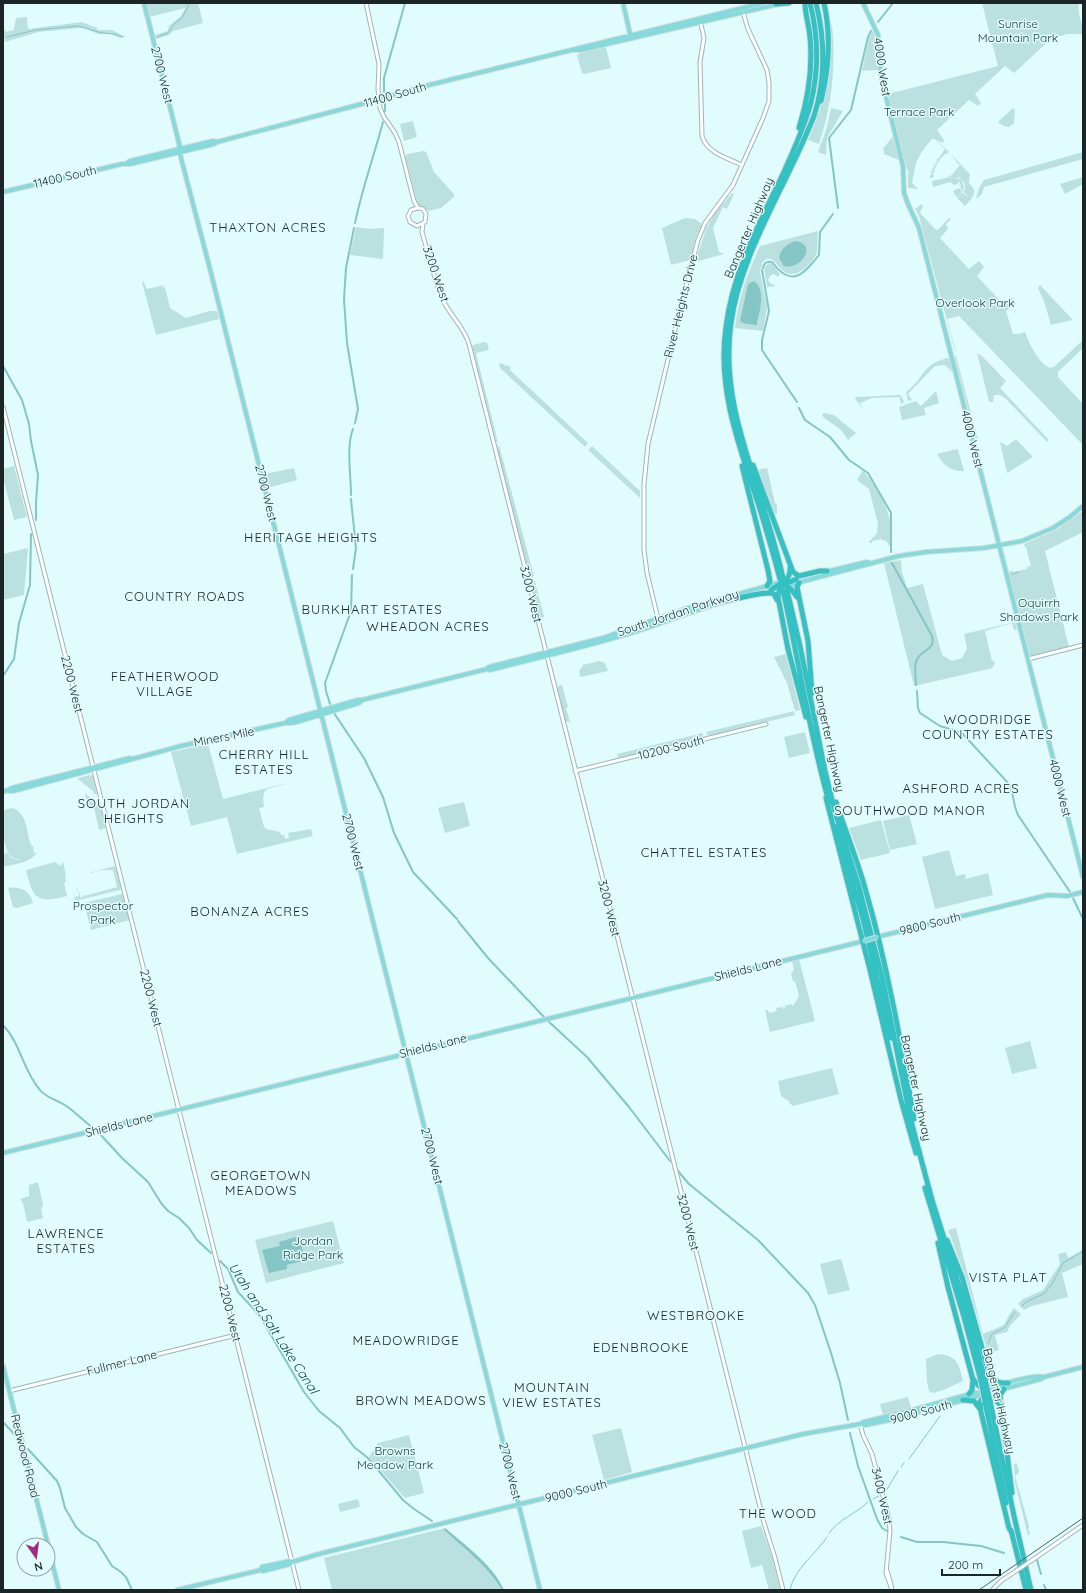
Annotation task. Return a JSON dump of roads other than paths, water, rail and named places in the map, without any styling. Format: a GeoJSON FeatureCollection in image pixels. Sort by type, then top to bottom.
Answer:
{"type":"FeatureCollection","features":[{"type":"Feature","properties":{"kind":"highway"},"geometry":{"type":"LineString","coordinates":[[778,4],[789,3]]}},
{"type":"Feature","properties":{"kind":"highway"},"geometry":{"type":"LineString","coordinates":[[801,3],[806,11]]}},
{"type":"Feature","properties":{"kind":"highway"},"geometry":{"type":"LineString","coordinates":[[791,157],[803,116],[810,72],[810,34],[805,3]]}},
{"type":"Feature","properties":{"kind":"highway","name":"Bangerter Highway"},"geometry":{"type":"LineString","coordinates":[[783,584],[732,420],[726,389],[724,366],[725,328],[729,304],[744,257],[791,157],[803,126],[814,89],[816,39],[810,3]]}},
{"type":"Feature","properties":{"kind":"highway","name":"Bangerter Highway"},"geometry":{"type":"LineString","coordinates":[[816,3],[821,28],[823,62],[814,116],[747,262],[737,293],[731,322],[728,353],[729,382],[734,410],[747,457],[770,528],[818,752],[879,981],[901,1088],[930,1200],[983,1380],[1031,1590]]}},
{"type":"Feature","properties":{"kind":"highway"},"geometry":{"type":"LineString","coordinates":[[814,116],[821,100],[828,62],[828,44],[825,9],[823,3]]}},
{"type":"Feature","properties":{"kind":"highway"},"geometry":{"type":"LineString","coordinates":[[734,410],[793,571],[798,575],[827,571]]}},
{"type":"Feature","properties":{"kind":"highway"},"geometry":{"type":"LineString","coordinates":[[732,420],[768,570],[770,581],[769,588],[796,582],[808,641],[818,752]]}},
{"type":"Feature","properties":{"kind":"highway"},"geometry":{"type":"LineString","coordinates":[[779,608],[778,595],[790,572],[788,556]]}},
{"type":"Feature","properties":{"kind":"highway"},"geometry":{"type":"LineString","coordinates":[[768,570],[774,578],[794,591],[799,600]]}},
{"type":"Feature","properties":{"kind":"highway"},"geometry":{"type":"LineString","coordinates":[[733,599],[770,592],[775,595],[792,662],[818,752]]}},
{"type":"Feature","properties":{"kind":"highway"},"geometry":{"type":"LineString","coordinates":[[824,774],[860,871],[878,937],[896,1013],[918,1154]]}},
{"type":"Feature","properties":{"kind":"highway"},"geometry":{"type":"LineString","coordinates":[[824,774],[830,816],[863,941],[901,1100],[918,1154]]}},
{"type":"Feature","properties":{"kind":"highway"},"geometry":{"type":"LineString","coordinates":[[930,1200],[959,1269],[986,1359],[991,1380],[988,1391],[980,1402],[981,1412],[1009,1528],[1012,1533]]}},
{"type":"Feature","properties":{"kind":"highway"},"geometry":{"type":"LineString","coordinates":[[930,1200],[948,1287],[973,1380],[972,1390],[969,1394]]}},
{"type":"Feature","properties":{"kind":"highway"},"geometry":{"type":"LineString","coordinates":[[986,1359],[995,1381],[1000,1383],[1008,1383]]}},
{"type":"Feature","properties":{"kind":"highway"},"geometry":{"type":"LineString","coordinates":[[973,1380],[979,1387],[988,1391],[1001,1406]]}},
{"type":"Feature","properties":{"kind":"highway"},"geometry":{"type":"LineString","coordinates":[[1004,1389],[1000,1395],[1011,1479],[1014,1516]]}},
{"type":"Feature","properties":{"kind":"highway"},"geometry":{"type":"LineString","coordinates":[[963,1400],[974,1401],[981,1412]]}},
{"type":"Feature","properties":{"kind":"highway","name":"Bangerter Highway"},"geometry":{"type":"LineString","coordinates":[[988,1401],[1012,1533],[1026,1590]]}},
{"type":"Feature","properties":{"kind":"main road","name":"2700 West"},"geometry":{"type":"LineString","coordinates":[[144,3],[540,1590]]}},
{"type":"Feature","properties":{"kind":"main road"},"geometry":{"type":"LineString","coordinates":[[623,3],[631,37]]}},
{"type":"Feature","properties":{"kind":"main road","name":"11400 South"},"geometry":{"type":"LineString","coordinates":[[743,10],[762,3]]}},
{"type":"Feature","properties":{"kind":"main road","name":"4000 West"},"geometry":{"type":"LineString","coordinates":[[863,3],[878,35],[881,73],[903,162],[906,199],[919,225],[1083,877]]}},
{"type":"Feature","properties":{"kind":"main road","name":"11400 South"},"geometry":{"type":"LineString","coordinates":[[3,192],[127,163],[130,161],[214,144],[216,142],[421,87],[575,50],[581,50],[743,10],[778,4]]}},
{"type":"Feature","properties":{"kind":"main road","name":"11400 South"},"geometry":{"type":"LineString","coordinates":[[631,37],[642,36],[677,26],[679,23],[700,20]]}},
{"type":"Feature","properties":{"kind":"main road"},"geometry":{"type":"LineString","coordinates":[[796,582],[827,571],[867,562],[870,563],[919,553],[999,546],[1029,539],[1050,530],[1083,506]]}},
{"type":"Feature","properties":{"kind":"main road"},"geometry":{"type":"LineString","coordinates":[[796,582],[868,565],[870,563]]}},
{"type":"Feature","properties":{"kind":"main road","name":"South Jordan Parkway"},"geometry":{"type":"LineString","coordinates":[[658,621],[688,608],[769,588]]}},
{"type":"Feature","properties":{"kind":"main road","name":"South Jordan Parkway"},"geometry":{"type":"LineString","coordinates":[[321,712],[354,701],[487,669],[490,670],[769,588]]}},
{"type":"Feature","properties":{"kind":"main road","name":"Miners Mile"},"geometry":{"type":"LineString","coordinates":[[93,769],[136,757],[287,723],[289,720],[321,712]]}},
{"type":"Feature","properties":{"kind":"main road"},"geometry":{"type":"LineString","coordinates":[[3,792],[13,791],[93,769]]}},
{"type":"Feature","properties":{"kind":"main road"},"geometry":{"type":"LineString","coordinates":[[9,791],[12,788],[93,769]]}},
{"type":"Feature","properties":{"kind":"main road","name":"9800 South"},"geometry":{"type":"LineString","coordinates":[[863,941],[1050,895],[1066,896],[1083,892]]}},
{"type":"Feature","properties":{"kind":"main road","name":"Shields Lane"},"geometry":{"type":"LineString","coordinates":[[3,1153],[863,941]]}},
{"type":"Feature","properties":{"kind":"main road","name":"Redwood Road"},"geometry":{"type":"LineString","coordinates":[[3,1366],[46,1537]]}},
{"type":"Feature","properties":{"kind":"main road","name":"9000 South"},"geometry":{"type":"LineString","coordinates":[[988,1391],[996,1391],[1044,1377],[1083,1368]]}},
{"type":"Feature","properties":{"kind":"main road","name":"9000 South"},"geometry":{"type":"LineString","coordinates":[[860,1424],[865,1425],[890,1420],[975,1397],[995,1387],[1008,1383],[1040,1376],[1044,1377]]}},
{"type":"Feature","properties":{"kind":"main road","name":"9000 South"},"geometry":{"type":"LineString","coordinates":[[177,1590],[261,1570],[262,1567],[290,1561],[292,1562],[812,1432],[860,1424],[901,1414],[969,1394],[980,1394]]}},
{"type":"Feature","properties":{"kind":"main road","name":"Redwood Road"},"geometry":{"type":"LineString","coordinates":[[56,1577],[59,1590]]}},
{"type":"Feature","properties":{"kind":"street"},"geometry":{"type":"LineString","coordinates":[[366,3],[379,61],[380,69],[378,99]]}},
{"type":"Feature","properties":{"kind":"street","name":"River Heights Drive"},"geometry":{"type":"LineString","coordinates":[[658,621],[647,573],[644,550],[644,484],[647,452],[678,317],[698,240],[705,223],[729,190],[742,165],[765,114],[770,92],[766,66],[749,30],[743,10]]}},
{"type":"Feature","properties":{"kind":"street"},"geometry":{"type":"LineString","coordinates":[[700,20],[704,38],[700,62],[702,136],[706,145],[711,150],[742,165]]}},
{"type":"Feature","properties":{"kind":"street","name":"3200 West"},"geometry":{"type":"LineString","coordinates":[[378,99],[384,117],[395,132],[399,142],[414,201],[418,208],[423,210],[426,214],[422,232],[438,288],[447,308],[466,335],[469,344],[745,1449],[766,1532],[775,1558],[783,1590]]}},
{"type":"Feature","properties":{"kind":"street","name":"3200 West"},"geometry":{"type":"LineString","coordinates":[[414,201],[413,209],[409,214],[409,219],[412,224],[417,226],[422,232]]}},
{"type":"Feature","properties":{"kind":"street"},"geometry":{"type":"LineString","coordinates":[[413,209],[418,208]]}},
{"type":"Feature","properties":{"kind":"street"},"geometry":{"type":"LineString","coordinates":[[417,226],[423,224]]}},
{"type":"Feature","properties":{"kind":"street","name":"2200 West"},"geometry":{"type":"LineString","coordinates":[[3,407],[299,1590]]}},
{"type":"Feature","properties":{"kind":"street"},"geometry":{"type":"LineString","coordinates":[[1028,659],[1083,645]]}},
{"type":"Feature","properties":{"kind":"street","name":"10200 South"},"geometry":{"type":"LineString","coordinates":[[575,771],[766,724]]}},
{"type":"Feature","properties":{"kind":"street","name":"Fullmer Lane"},"geometry":{"type":"LineString","coordinates":[[9,1391],[236,1335]]}},
{"type":"Feature","properties":{"kind":"street","name":"3400 West"},"geometry":{"type":"LineString","coordinates":[[860,1424],[863,1435],[872,1452],[889,1519],[890,1529],[887,1571],[892,1585],[891,1588]]}},
{"type":"Feature","properties":{"kind":"street"},"geometry":{"type":"LineString","coordinates":[[992,1590],[1001,1581],[1083,1525]]}},
{"type":"Feature","properties":{"kind":"waterway"},"geometry":{"type":"LineString","coordinates":[[157,37],[168,33],[174,24],[182,18],[190,3]]}},
{"type":"Feature","properties":{"kind":"waterway"},"geometry":{"type":"LineString","coordinates":[[384,92],[384,78],[405,3]]}},
{"type":"Feature","properties":{"kind":"waterway"},"geometry":{"type":"LineString","coordinates":[[878,22],[893,3]]}},
{"type":"Feature","properties":{"kind":"waterway"},"geometry":{"type":"LineString","coordinates":[[6,37],[36,30],[78,26],[123,37]]}},
{"type":"Feature","properties":{"kind":"waterway"},"geometry":{"type":"LineString","coordinates":[[838,208],[829,138],[851,110],[868,37],[871,31]]}},
{"type":"Feature","properties":{"kind":"waterway"},"geometry":{"type":"LineString","coordinates":[[385,102],[385,111]]}},
{"type":"Feature","properties":{"kind":"waterway"},"geometry":{"type":"LineString","coordinates":[[355,223],[383,122]]}},
{"type":"Feature","properties":{"kind":"waterway"},"geometry":{"type":"LineString","coordinates":[[763,268],[767,262],[772,262],[785,275],[797,276],[802,273],[819,255],[820,232],[833,214]]}},
{"type":"Feature","properties":{"kind":"waterway"},"geometry":{"type":"LineString","coordinates":[[354,228],[346,268],[344,299],[347,343],[358,409],[355,423]]}},
{"type":"Feature","properties":{"kind":"waterway"},"geometry":{"type":"LineString","coordinates":[[762,270],[769,311],[762,340],[762,350],[797,402]]}},
{"type":"Feature","properties":{"kind":"waterway","name":"Utah and Salt Lake Canal"},"geometry":{"type":"LineString","coordinates":[[3,366],[22,400],[29,424],[38,475],[36,520]]}},
{"type":"Feature","properties":{"kind":"waterway"},"geometry":{"type":"LineString","coordinates":[[799,408],[805,420],[830,437],[849,460],[868,473],[891,513],[891,552]]}},
{"type":"Feature","properties":{"kind":"waterway"},"geometry":{"type":"LineString","coordinates":[[351,495],[349,453],[353,429]]}},
{"type":"Feature","properties":{"kind":"waterway"},"geometry":{"type":"LineString","coordinates":[[351,499],[356,548],[353,569]]}},
{"type":"Feature","properties":{"kind":"waterway","name":"Utah and Salt Lake Canal"},"geometry":{"type":"LineString","coordinates":[[3,676],[14,659],[19,623],[30,585],[31,534]]}},
{"type":"Feature","properties":{"kind":"waterway"},"geometry":{"type":"LineString","coordinates":[[892,563],[932,636],[933,641],[932,645],[920,655],[915,664],[916,685]]}},
{"type":"Feature","properties":{"kind":"waterway"},"geometry":{"type":"LineString","coordinates":[[330,704],[325,683],[351,611],[352,575]]}},
{"type":"Feature","properties":{"kind":"waterway"},"geometry":{"type":"LineString","coordinates":[[917,691],[918,708],[920,713],[940,726],[962,733],[1009,784],[1018,815],[1070,892]]}},
{"type":"Feature","properties":{"kind":"waterway"},"geometry":{"type":"LineString","coordinates":[[334,713],[364,758],[383,797],[394,833],[413,872],[457,919]]}},
{"type":"Feature","properties":{"kind":"waterway"},"geometry":{"type":"LineString","coordinates":[[1073,898],[1083,919]]}},
{"type":"Feature","properties":{"kind":"waterway"},"geometry":{"type":"LineString","coordinates":[[458,921],[488,958],[544,1017]]}},
{"type":"Feature","properties":{"kind":"waterway"},"geometry":{"type":"LineString","coordinates":[[548,1021],[587,1057],[629,1107],[670,1161]]}},
{"type":"Feature","properties":{"kind":"waterway","name":"Utah and Salt Lake Canal"},"geometry":{"type":"LineString","coordinates":[[3,1025],[14,1040],[34,1083],[40,1090],[46,1095],[65,1105],[93,1128]]}},
{"type":"Feature","properties":{"kind":"waterway","name":"Utah and Salt Lake Canal"},"geometry":{"type":"LineString","coordinates":[[99,1133],[122,1158],[148,1182],[161,1203],[168,1211],[179,1218],[189,1228],[197,1240],[211,1253]]}},
{"type":"Feature","properties":{"kind":"waterway"},"geometry":{"type":"LineString","coordinates":[[678,1171],[689,1184],[758,1240],[808,1293],[815,1305],[831,1353],[840,1383],[848,1420]]}},
{"type":"Feature","properties":{"kind":"waterway"},"geometry":{"type":"LineString","coordinates":[[1022,1306],[1026,1302],[1045,1293],[1053,1282],[1063,1263],[1083,1251]]}},
{"type":"Feature","properties":{"kind":"waterway","name":"Utah and Salt Lake Canal"},"geometry":{"type":"LineString","coordinates":[[220,1261],[228,1269],[238,1292],[260,1316],[304,1392],[319,1411],[340,1428],[354,1447],[368,1458],[403,1500],[432,1521]]}},
{"type":"Feature","properties":{"kind":"waterway"},"geometry":{"type":"LineString","coordinates":[[988,1343],[992,1334],[1004,1328],[1015,1312]]}},
{"type":"Feature","properties":{"kind":"waterway"},"geometry":{"type":"LineString","coordinates":[[909,1459],[940,1416]]}},
{"type":"Feature","properties":{"kind":"waterway"},"geometry":{"type":"LineString","coordinates":[[3,1422],[15,1435]]}},
{"type":"Feature","properties":{"kind":"waterway"},"geometry":{"type":"LineString","coordinates":[[850,1433],[858,1466],[877,1519],[882,1528],[887,1531]]}},
{"type":"Feature","properties":{"kind":"waterway"},"geometry":{"type":"LineString","coordinates":[[28,1449],[57,1481],[65,1508],[76,1527],[83,1534],[97,1542],[112,1566],[126,1577],[132,1590]]}},
{"type":"Feature","properties":{"kind":"waterway"},"geometry":{"type":"LineString","coordinates":[[901,1467],[904,1463]]}},
{"type":"Feature","properties":{"kind":"waterway"},"geometry":{"type":"LineString","coordinates":[[886,1491],[898,1471]]}},
{"type":"Feature","properties":{"kind":"waterway"},"geometry":{"type":"LineString","coordinates":[[873,1499],[879,1496]]}},
{"type":"Feature","properties":{"kind":"waterway"},"geometry":{"type":"LineString","coordinates":[[829,1533],[843,1520],[868,1502]]}},
{"type":"Feature","properties":{"kind":"waterway"},"geometry":{"type":"LineString","coordinates":[[790,1590],[796,1575],[827,1537]]}},
{"type":"Feature","properties":{"kind":"waterway"},"geometry":{"type":"LineString","coordinates":[[901,1537],[917,1542],[943,1542],[981,1546],[1004,1553]]}},
{"type":"Feature","properties":{"kind":"waterway"},"geometry":{"type":"LineString","coordinates":[[1037,1560],[1041,1574]]}},
{"type":"Feature","properties":{"kind":"waterway"},"geometry":{"type":"LineString","coordinates":[[1044,1585],[1046,1590]]}},
{"type":"Feature","properties":{"kind":"tram line"},"geometry":{"type":"LineString","coordinates":[[979,1590],[1083,1518]]}},
{"type":"Feature","properties":{"kind":"district","name":"THAXTON ACRES"},"geometry":{"type":"Point","coordinates":[268,227]}},
{"type":"Feature","properties":{"kind":"district","name":"HERITAGE HEIGHTS"},"geometry":{"type":"Point","coordinates":[311,537]}},
{"type":"Feature","properties":{"kind":"district","name":"COUNTRY ROADS"},"geometry":{"type":"Point","coordinates":[185,596]}},
{"type":"Feature","properties":{"kind":"district","name":"BURKHART ESTATES"},"geometry":{"type":"Point","coordinates":[372,609]}},
{"type":"Feature","properties":{"kind":"district","name":"WHEADON ACRES"},"geometry":{"type":"Point","coordinates":[428,626]}},
{"type":"Feature","properties":{"kind":"district","name":"FEATHERWOOD VILLAGE"},"geometry":{"type":"Point","coordinates":[165,684]}},
{"type":"Feature","properties":{"kind":"district","name":"WOODRIDGE COUNTRY ESTATES"},"geometry":{"type":"Point","coordinates":[988,726]}},
{"type":"Feature","properties":{"kind":"district","name":"CHERRY HILL ESTATES"},"geometry":{"type":"Point","coordinates":[264,762]}},
{"type":"Feature","properties":{"kind":"district","name":"ASHFORD ACRES"},"geometry":{"type":"Point","coordinates":[961,788]}},
{"type":"Feature","properties":{"kind":"district","name":"SOUTH JORDAN HEIGHTS"},"geometry":{"type":"Point","coordinates":[134,810]}},
{"type":"Feature","properties":{"kind":"district","name":"SOUTHWOOD MANOR"},"geometry":{"type":"Point","coordinates":[910,810]}},
{"type":"Feature","properties":{"kind":"district","name":"CHATTEL ESTATES"},"geometry":{"type":"Point","coordinates":[704,852]}},
{"type":"Feature","properties":{"kind":"district","name":"BONANZA ACRES"},"geometry":{"type":"Point","coordinates":[250,911]}},
{"type":"Feature","properties":{"kind":"district","name":"GEORGETOWN MEADOWS"},"geometry":{"type":"Point","coordinates":[261,1182]}},
{"type":"Feature","properties":{"kind":"district","name":"LAWRENCE ESTATES"},"geometry":{"type":"Point","coordinates":[66,1240]}},
{"type":"Feature","properties":{"kind":"district","name":"VISTA PLAT"},"geometry":{"type":"Point","coordinates":[1008,1277]}},
{"type":"Feature","properties":{"kind":"district","name":"WESTBROOKE"},"geometry":{"type":"Point","coordinates":[696,1315]}},
{"type":"Feature","properties":{"kind":"district","name":"MEADOWRIDGE"},"geometry":{"type":"Point","coordinates":[406,1340]}},
{"type":"Feature","properties":{"kind":"district","name":"EDENBROOKE"},"geometry":{"type":"Point","coordinates":[641,1347]}},
{"type":"Feature","properties":{"kind":"district","name":"MOUNTAIN VIEW ESTATES"},"geometry":{"type":"Point","coordinates":[552,1394]}},
{"type":"Feature","properties":{"kind":"district","name":"BROWN MEADOWS"},"geometry":{"type":"Point","coordinates":[421,1400]}},
{"type":"Feature","properties":{"kind":"district","name":"THE WOOD"},"geometry":{"type":"Point","coordinates":[778,1513]}},
{"type":"Feature","properties":{"kind":"park label","name":"Sunrise Mountain Park"},"geometry":{"type":"Point","coordinates":[1018,31]}},
{"type":"Feature","properties":{"kind":"park label","name":"Terrace Park"},"geometry":{"type":"Point","coordinates":[919,112]}},
{"type":"Feature","properties":{"kind":"park label","name":"Overlook Park"},"geometry":{"type":"Point","coordinates":[975,303]}},
{"type":"Feature","properties":{"kind":"park label","name":"Oquirrh Shadows Park"},"geometry":{"type":"Point","coordinates":[1039,610]}},
{"type":"Feature","properties":{"kind":"park label","name":"Prospector Park"},"geometry":{"type":"Point","coordinates":[103,913]}},
{"type":"Feature","properties":{"kind":"park label","name":"Jordan Ridge Park"},"geometry":{"type":"Point","coordinates":[313,1248]}},
{"type":"Feature","properties":{"kind":"park label","name":"Browns Meadow Park"},"geometry":{"type":"Point","coordinates":[395,1458]}}]}
